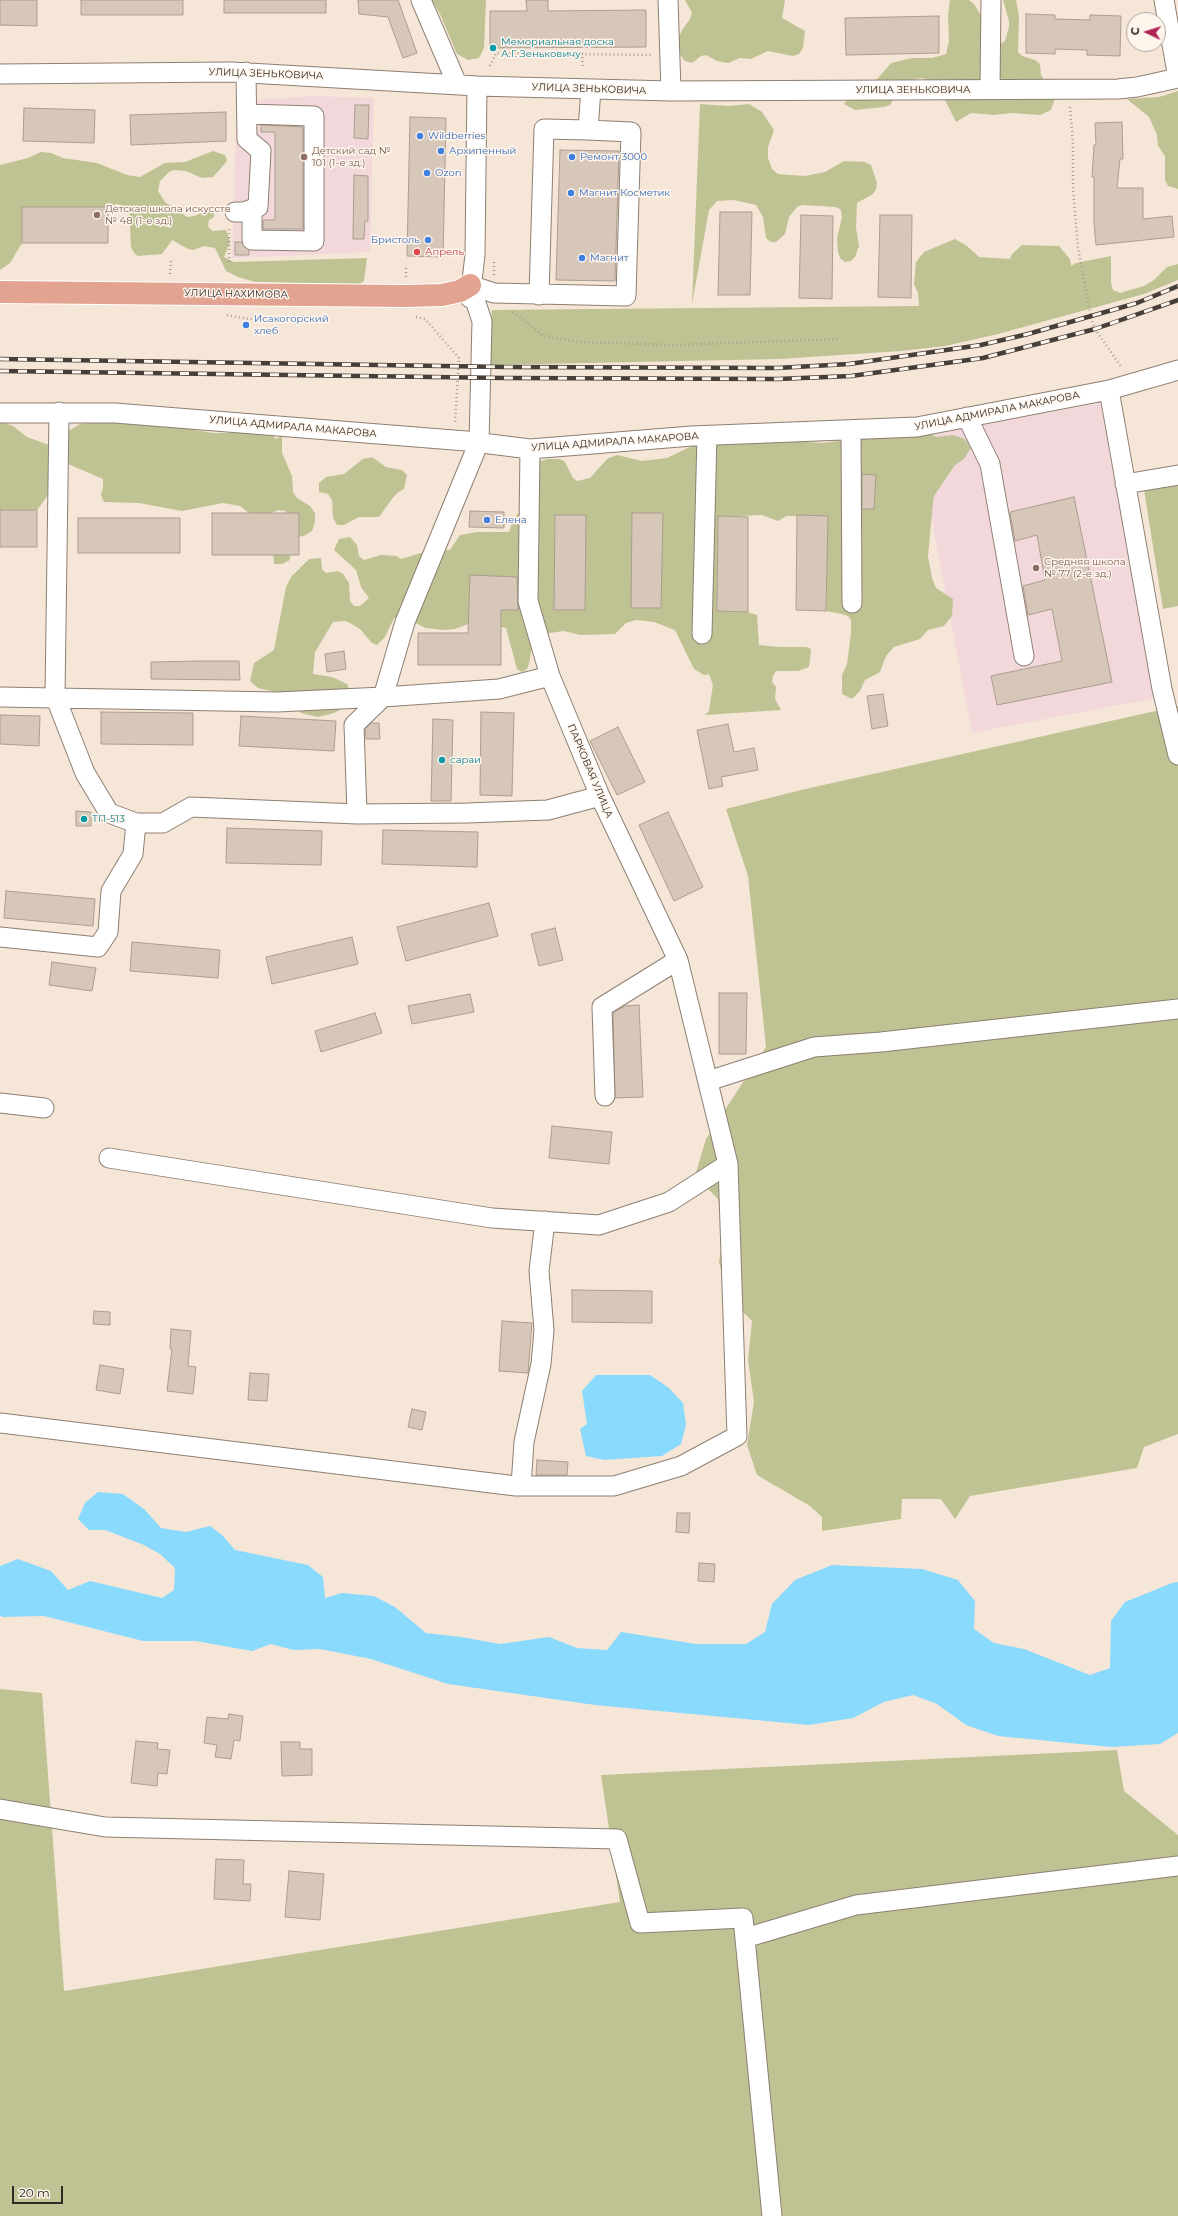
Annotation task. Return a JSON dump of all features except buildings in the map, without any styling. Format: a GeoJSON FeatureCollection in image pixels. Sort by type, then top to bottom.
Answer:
{"type":"FeatureCollection","features":[{"type":"Feature","properties":{"kind":"main road","name":"УЛИЦА НАХИМОВА"},"geometry":{"type":"LineString","coordinates":[[0,292],[406,296],[442,295],[460,291],[470,285]]}},
{"type":"Feature","properties":{"kind":"street"},"geometry":{"type":"LineString","coordinates":[[421,0],[457,84]]}},
{"type":"Feature","properties":{"kind":"street"},"geometry":{"type":"LineString","coordinates":[[668,0],[671,91]]}},
{"type":"Feature","properties":{"kind":"street"},"geometry":{"type":"LineString","coordinates":[[990,89],[991,0]]}},
{"type":"Feature","properties":{"kind":"street"},"geometry":{"type":"LineString","coordinates":[[1164,0],[1178,78]]}},
{"type":"Feature","properties":{"kind":"street"},"geometry":{"type":"LineString","coordinates":[[246,72],[247,140],[261,151],[258,207],[239,216],[252,240],[314,241],[314,116],[247,114]]}},
{"type":"Feature","properties":{"kind":"street","name":"УЛИЦА ЗЕНЬКОВИЧА"},"geometry":{"type":"LineString","coordinates":[[0,74],[246,72],[478,86],[671,91],[1068,89],[1137,87],[1178,78]]}},
{"type":"Feature","properties":{"kind":"street"},"geometry":{"type":"LineString","coordinates":[[357,814],[354,725],[383,697],[405,622],[453,507],[466,441],[470,285],[475,255],[478,86]]}},
{"type":"Feature","properties":{"kind":"street"},"geometry":{"type":"LineString","coordinates":[[588,130],[591,89]]}},
{"type":"Feature","properties":{"kind":"street"},"geometry":{"type":"LineString","coordinates":[[470,285],[494,293],[539,295],[626,296],[631,132],[544,129],[539,295]]}},
{"type":"Feature","properties":{"kind":"street","name":"УЛИЦА АДМИРАЛА МАКАРОВА"},"geometry":{"type":"LineString","coordinates":[[0,413],[116,413],[466,441],[530,449],[707,436],[917,427],[1109,390],[1178,370]]}},
{"type":"Feature","properties":{"kind":"street"},"geometry":{"type":"LineString","coordinates":[[1109,390],[1162,689],[1178,755]]}},
{"type":"Feature","properties":{"kind":"street"},"geometry":{"type":"LineString","coordinates":[[59,412],[55,696],[85,773],[109,813],[136,823],[163,823],[191,807],[357,814],[548,810],[600,796]]}},
{"type":"Feature","properties":{"kind":"street"},"geometry":{"type":"LineString","coordinates":[[967,417],[990,464],[1024,656]]}},
{"type":"Feature","properties":{"kind":"street"},"geometry":{"type":"LineString","coordinates":[[851,430],[852,603]]}},
{"type":"Feature","properties":{"kind":"street"},"geometry":{"type":"LineString","coordinates":[[702,634],[707,436]]}},
{"type":"Feature","properties":{"kind":"street","name":"ПАРКОВАЯ УЛИЦА"},"geometry":{"type":"LineString","coordinates":[[521,1486],[614,1486],[681,1466],[737,1436],[728,1164],[678,960],[600,796],[550,676],[528,601],[530,449]]}},
{"type":"Feature","properties":{"kind":"street"},"geometry":{"type":"LineString","coordinates":[[1125,484],[1178,475]]}},
{"type":"Feature","properties":{"kind":"street"},"geometry":{"type":"LineString","coordinates":[[0,697],[55,696],[277,702],[383,697],[499,688],[550,676]]}},
{"type":"Feature","properties":{"kind":"street"},"geometry":{"type":"LineString","coordinates":[[0,937],[98,947],[108,932],[111,890],[133,854],[136,823]]}},
{"type":"Feature","properties":{"kind":"street"},"geometry":{"type":"LineString","coordinates":[[605,1096],[602,1007],[678,960]]}},
{"type":"Feature","properties":{"kind":"street"},"geometry":{"type":"LineString","coordinates":[[708,1082],[814,1047],[888,1041],[1178,1009]]}},
{"type":"Feature","properties":{"kind":"street"},"geometry":{"type":"LineString","coordinates":[[0,1103],[44,1108]]}},
{"type":"Feature","properties":{"kind":"street"},"geometry":{"type":"LineString","coordinates":[[109,1158],[492,1218],[599,1225],[669,1202],[728,1164]]}},
{"type":"Feature","properties":{"kind":"street"},"geometry":{"type":"LineString","coordinates":[[0,1422],[323,1464],[521,1486],[524,1442],[541,1364],[544,1330],[538,1271],[545,1221]]}},
{"type":"Feature","properties":{"kind":"street"},"geometry":{"type":"LineString","coordinates":[[0,1809],[105,1827],[617,1839],[640,1923],[744,1918],[772,2216]]}},
{"type":"Feature","properties":{"kind":"street"},"geometry":{"type":"LineString","coordinates":[[746,1938],[856,1905],[1178,1866]]}},
{"type":"Feature","properties":{"kind":"path"},"geometry":{"type":"LineString","coordinates":[[490,66],[496,53],[651,54],[655,59]]}},
{"type":"Feature","properties":{"kind":"path"},"geometry":{"type":"LineString","coordinates":[[582,53],[583,67]]}},
{"type":"Feature","properties":{"kind":"path"},"geometry":{"type":"LineString","coordinates":[[1068,89],[1078,248],[1091,318],[1095,329],[1123,369]]}},
{"type":"Feature","properties":{"kind":"path"},"geometry":{"type":"LineString","coordinates":[[229,262],[239,216]]}},
{"type":"Feature","properties":{"kind":"path"},"geometry":{"type":"LineString","coordinates":[[475,255],[494,256],[494,293],[521,319],[544,336],[580,342],[674,345],[840,339]]}},
{"type":"Feature","properties":{"kind":"path"},"geometry":{"type":"LineString","coordinates":[[169,293],[171,261]]}},
{"type":"Feature","properties":{"kind":"path"},"geometry":{"type":"LineString","coordinates":[[220,314],[248,319],[315,316]]}},
{"type":"Feature","properties":{"kind":"path"},"geometry":{"type":"LineString","coordinates":[[412,315],[425,319],[459,358],[466,441]]}},
{"type":"Feature","properties":{"kind":"shaded area","name":"Детский сад № 101 (1-е зд.)"},"geometry":{"type":"Polygon","coordinates":[[[315,96],[374,98],[370,252],[232,258],[237,101],[315,96]]]}},
{"type":"Feature","properties":{"kind":"shaded area","name":"Средняя школа № 77 (2-е зд.)"},"geometry":{"type":"Polygon","coordinates":[[[1100,403],[1156,698],[972,733],[916,438],[1100,403]]]}},
{"type":"Feature","properties":{"kind":"green space"},"geometry":{"type":"Polygon","coordinates":[[[432,0],[486,0],[484,48],[479,58],[468,60],[457,54],[440,14],[432,0]]]}},
{"type":"Feature","properties":{"kind":"green space"},"geometry":{"type":"Polygon","coordinates":[[[685,0],[785,0],[782,18],[805,31],[803,48],[799,54],[793,56],[768,51],[751,59],[740,58],[728,63],[717,61],[706,55],[701,56],[692,63],[685,61],[681,56],[677,43],[682,30],[690,19],[692,13],[685,0]]]}},
{"type":"Feature","properties":{"kind":"green space"},"geometry":{"type":"Polygon","coordinates":[[[950,0],[969,0],[974,4],[999,45],[1005,41],[1009,27],[1009,21],[1003,0],[1016,0],[1019,16],[1018,52],[1022,56],[1035,60],[1040,64],[1041,75],[1055,98],[1051,110],[1040,115],[1011,113],[994,115],[971,113],[956,122],[944,98],[933,90],[926,79],[921,78],[903,81],[890,105],[855,110],[844,104],[848,98],[873,84],[891,63],[912,58],[932,58],[946,54],[949,41],[948,15],[950,0]]]}},
{"type":"Feature","properties":{"kind":"green space"},"geometry":{"type":"Polygon","coordinates":[[[1178,91],[1178,189],[1168,186],[1165,180],[1165,156],[1158,146],[1157,135],[1149,117],[1127,99],[1159,97],[1178,91]]]}},
{"type":"Feature","properties":{"kind":"green space"},"geometry":{"type":"Polygon","coordinates":[[[700,104],[728,106],[749,104],[762,112],[774,130],[768,147],[768,158],[772,169],[778,174],[805,176],[825,172],[844,161],[865,162],[871,165],[877,183],[876,189],[873,194],[857,203],[856,228],[859,246],[855,257],[851,261],[845,262],[840,258],[838,252],[837,238],[842,217],[841,210],[836,207],[802,205],[797,207],[789,217],[785,234],[776,242],[771,242],[766,238],[763,217],[756,205],[734,200],[717,201],[709,210],[692,304],[700,104]]]}},
{"type":"Feature","properties":{"kind":"green space"},"geometry":{"type":"Polygon","coordinates":[[[213,151],[225,155],[227,161],[213,177],[202,178],[186,171],[174,170],[169,172],[160,181],[158,191],[165,202],[187,217],[195,216],[208,209],[214,211],[214,217],[209,220],[208,226],[212,231],[226,230],[230,242],[224,257],[234,262],[367,258],[364,281],[360,284],[255,282],[238,277],[226,271],[215,248],[204,246],[193,250],[188,249],[172,240],[162,254],[138,256],[134,253],[131,247],[129,209],[117,204],[108,207],[22,207],[22,243],[10,263],[0,270],[0,165],[28,158],[41,152],[51,153],[63,158],[97,163],[127,175],[140,177],[165,163],[185,162],[213,151]]]}},
{"type":"Feature","properties":{"kind":"green space"},"geometry":{"type":"Polygon","coordinates":[[[955,239],[967,246],[979,257],[1010,259],[1012,254],[1022,245],[1059,246],[1070,259],[1071,266],[1076,263],[1111,256],[1111,283],[1113,290],[1120,293],[1144,286],[1154,280],[1167,267],[1178,264],[1178,280],[1144,294],[998,334],[945,346],[901,351],[780,359],[488,365],[492,310],[919,306],[918,293],[914,284],[916,262],[924,252],[955,239]]]}},
{"type":"Feature","properties":{"kind":"green space"},"geometry":{"type":"Polygon","coordinates":[[[0,421],[13,426],[27,437],[49,445],[51,491],[37,510],[0,510],[0,421]]]}},
{"type":"Feature","properties":{"kind":"green space"},"geometry":{"type":"Polygon","coordinates":[[[111,421],[190,429],[213,433],[229,433],[243,429],[272,432],[275,439],[282,436],[282,453],[292,476],[293,492],[297,498],[310,506],[315,513],[315,522],[312,531],[304,536],[296,537],[290,552],[290,560],[282,564],[274,564],[273,548],[288,518],[286,511],[278,510],[269,514],[253,516],[240,506],[223,503],[182,511],[139,503],[104,502],[101,495],[103,479],[68,464],[67,432],[80,424],[111,421]]]}},
{"type":"Feature","properties":{"kind":"green space"},"geometry":{"type":"Polygon","coordinates":[[[926,431],[936,437],[953,435],[965,439],[971,448],[964,459],[955,465],[934,496],[933,502],[928,556],[932,578],[936,588],[953,599],[952,616],[944,626],[928,630],[920,639],[894,647],[886,656],[880,672],[865,680],[860,691],[852,699],[842,694],[842,675],[847,664],[851,620],[848,616],[826,611],[827,516],[787,516],[778,521],[762,515],[718,517],[717,611],[747,612],[757,615],[759,645],[806,647],[811,649],[809,667],[798,671],[776,671],[773,676],[772,682],[776,687],[775,699],[781,710],[705,715],[709,711],[713,685],[709,674],[704,675],[694,669],[675,630],[654,622],[636,620],[626,623],[615,634],[580,635],[564,631],[549,633],[532,647],[527,669],[522,672],[517,669],[506,628],[494,625],[471,623],[455,629],[444,630],[426,628],[402,617],[394,618],[385,637],[377,645],[372,643],[360,629],[350,623],[345,621],[333,622],[315,652],[313,674],[332,677],[347,684],[349,689],[349,699],[343,708],[334,713],[318,717],[301,713],[280,693],[258,688],[250,681],[254,663],[274,650],[286,587],[291,577],[309,559],[321,558],[322,569],[326,573],[338,571],[343,574],[349,583],[350,601],[354,606],[360,606],[369,598],[361,587],[356,570],[334,550],[339,539],[350,537],[357,545],[359,556],[364,560],[381,555],[396,556],[401,559],[431,550],[450,550],[460,535],[477,532],[509,532],[513,520],[521,510],[537,462],[548,459],[560,459],[565,462],[573,478],[577,481],[590,478],[607,459],[617,455],[642,461],[667,458],[694,445],[724,445],[797,437],[808,442],[821,443],[926,431]]]}},
{"type":"Feature","properties":{"kind":"green space"},"geometry":{"type":"Polygon","coordinates":[[[372,457],[386,467],[402,470],[407,475],[404,489],[397,493],[379,517],[359,517],[344,525],[337,525],[333,518],[332,500],[328,494],[319,492],[319,483],[326,477],[344,474],[363,459],[372,457]]]}},
{"type":"Feature","properties":{"kind":"green space"},"geometry":{"type":"Polygon","coordinates":[[[1178,484],[1178,606],[1163,609],[1144,490],[1178,484]]]}},
{"type":"Feature","properties":{"kind":"green space"},"geometry":{"type":"Polygon","coordinates":[[[1178,706],[1178,1434],[1144,1447],[1137,1468],[970,1496],[955,1519],[941,1499],[902,1499],[901,1519],[822,1531],[822,1517],[810,1506],[757,1475],[747,1445],[754,1402],[748,1360],[752,1321],[728,1297],[719,1262],[723,1238],[718,1199],[695,1176],[706,1139],[766,1047],[748,876],[726,809],[801,790],[1178,706]]]}},
{"type":"Feature","properties":{"kind":"green space"},"geometry":{"type":"Polygon","coordinates":[[[0,1689],[42,1693],[64,1991],[620,1902],[601,1775],[1117,1750],[1124,1791],[1178,1835],[1178,2216],[0,2216],[0,1689]]]}},
{"type":"Feature","properties":{"kind":"water"},"geometry":{"type":"Polygon","coordinates":[[[596,1375],[650,1375],[669,1388],[683,1403],[686,1425],[681,1444],[662,1456],[604,1460],[586,1456],[580,1429],[587,1424],[582,1391],[596,1375]]]}},
{"type":"Feature","properties":{"kind":"water"},"geometry":{"type":"Polygon","coordinates":[[[98,1492],[123,1494],[144,1509],[161,1528],[186,1532],[210,1526],[223,1536],[235,1550],[308,1565],[323,1577],[325,1598],[342,1593],[374,1596],[395,1607],[426,1633],[500,1644],[549,1637],[577,1648],[607,1650],[621,1632],[696,1644],[746,1644],[765,1632],[772,1604],[795,1580],[832,1565],[922,1569],[958,1580],[975,1601],[974,1629],[994,1643],[1024,1649],[1090,1675],[1110,1668],[1111,1621],[1125,1602],[1178,1582],[1178,1733],[1160,1744],[1111,1747],[998,1736],[966,1725],[937,1704],[913,1695],[884,1702],[853,1718],[809,1725],[595,1705],[448,1684],[371,1659],[320,1649],[293,1650],[271,1644],[252,1651],[196,1641],[143,1641],[44,1616],[2,1617],[0,1615],[0,1566],[18,1559],[51,1571],[68,1590],[90,1581],[162,1598],[174,1590],[175,1568],[160,1554],[144,1545],[105,1530],[89,1530],[78,1519],[85,1503],[98,1492]]]}},
{"type":"Feature","properties":{"kind":"railway"},"geometry":{"type":"LineString","coordinates":[[0,359],[505,367],[777,368],[849,364],[981,345],[1028,334],[1137,303],[1178,286]]}},
{"type":"Feature","properties":{"kind":"railway"},"geometry":{"type":"LineString","coordinates":[[0,371],[505,378],[778,379],[851,376],[983,358],[1095,329],[1178,300]]}},
{"type":"Feature","properties":{"kind":"place","name":"Мемориальная доска А.Г. Зеньковичу"},"geometry":{"type":"Point","coordinates":[493,48]}},
{"type":"Feature","properties":{"kind":"place","name":"Wildberries"},"geometry":{"type":"Point","coordinates":[420,136]}},
{"type":"Feature","properties":{"kind":"place","name":"Архипенный"},"geometry":{"type":"Point","coordinates":[441,151]}},
{"type":"Feature","properties":{"kind":"place","name":"Детский сад № 101 (1-е зд.)"},"geometry":{"type":"Point","coordinates":[304,157]}},
{"type":"Feature","properties":{"kind":"place","name":"Ремонт 3000"},"geometry":{"type":"Point","coordinates":[572,157]}},
{"type":"Feature","properties":{"kind":"place","name":"Ozon"},"geometry":{"type":"Point","coordinates":[427,173]}},
{"type":"Feature","properties":{"kind":"place","name":"Магнит Косметик"},"geometry":{"type":"Point","coordinates":[571,193]}},
{"type":"Feature","properties":{"kind":"place","name":"Детская школа искусств № 48 (1-е зд.)"},"geometry":{"type":"Point","coordinates":[97,215]}},
{"type":"Feature","properties":{"kind":"place","name":"Бристоль"},"geometry":{"type":"Point","coordinates":[428,240]}},
{"type":"Feature","properties":{"kind":"place","name":"Апрель"},"geometry":{"type":"Point","coordinates":[417,252]}},
{"type":"Feature","properties":{"kind":"place","name":"Магнит"},"geometry":{"type":"Point","coordinates":[582,258]}},
{"type":"Feature","properties":{"kind":"place","name":"Исакогорский хлеб"},"geometry":{"type":"Point","coordinates":[246,325]}},
{"type":"Feature","properties":{"kind":"place","name":"Елена"},"geometry":{"type":"Point","coordinates":[487,520]}},
{"type":"Feature","properties":{"kind":"place","name":"Средняя школа № 77 (2-е зд.)"},"geometry":{"type":"Point","coordinates":[1036,568]}},
{"type":"Feature","properties":{"kind":"place","name":"сараи"},"geometry":{"type":"Point","coordinates":[442,760]}},
{"type":"Feature","properties":{"kind":"place","name":"ТП-513"},"geometry":{"type":"Point","coordinates":[84,819]}}]}
